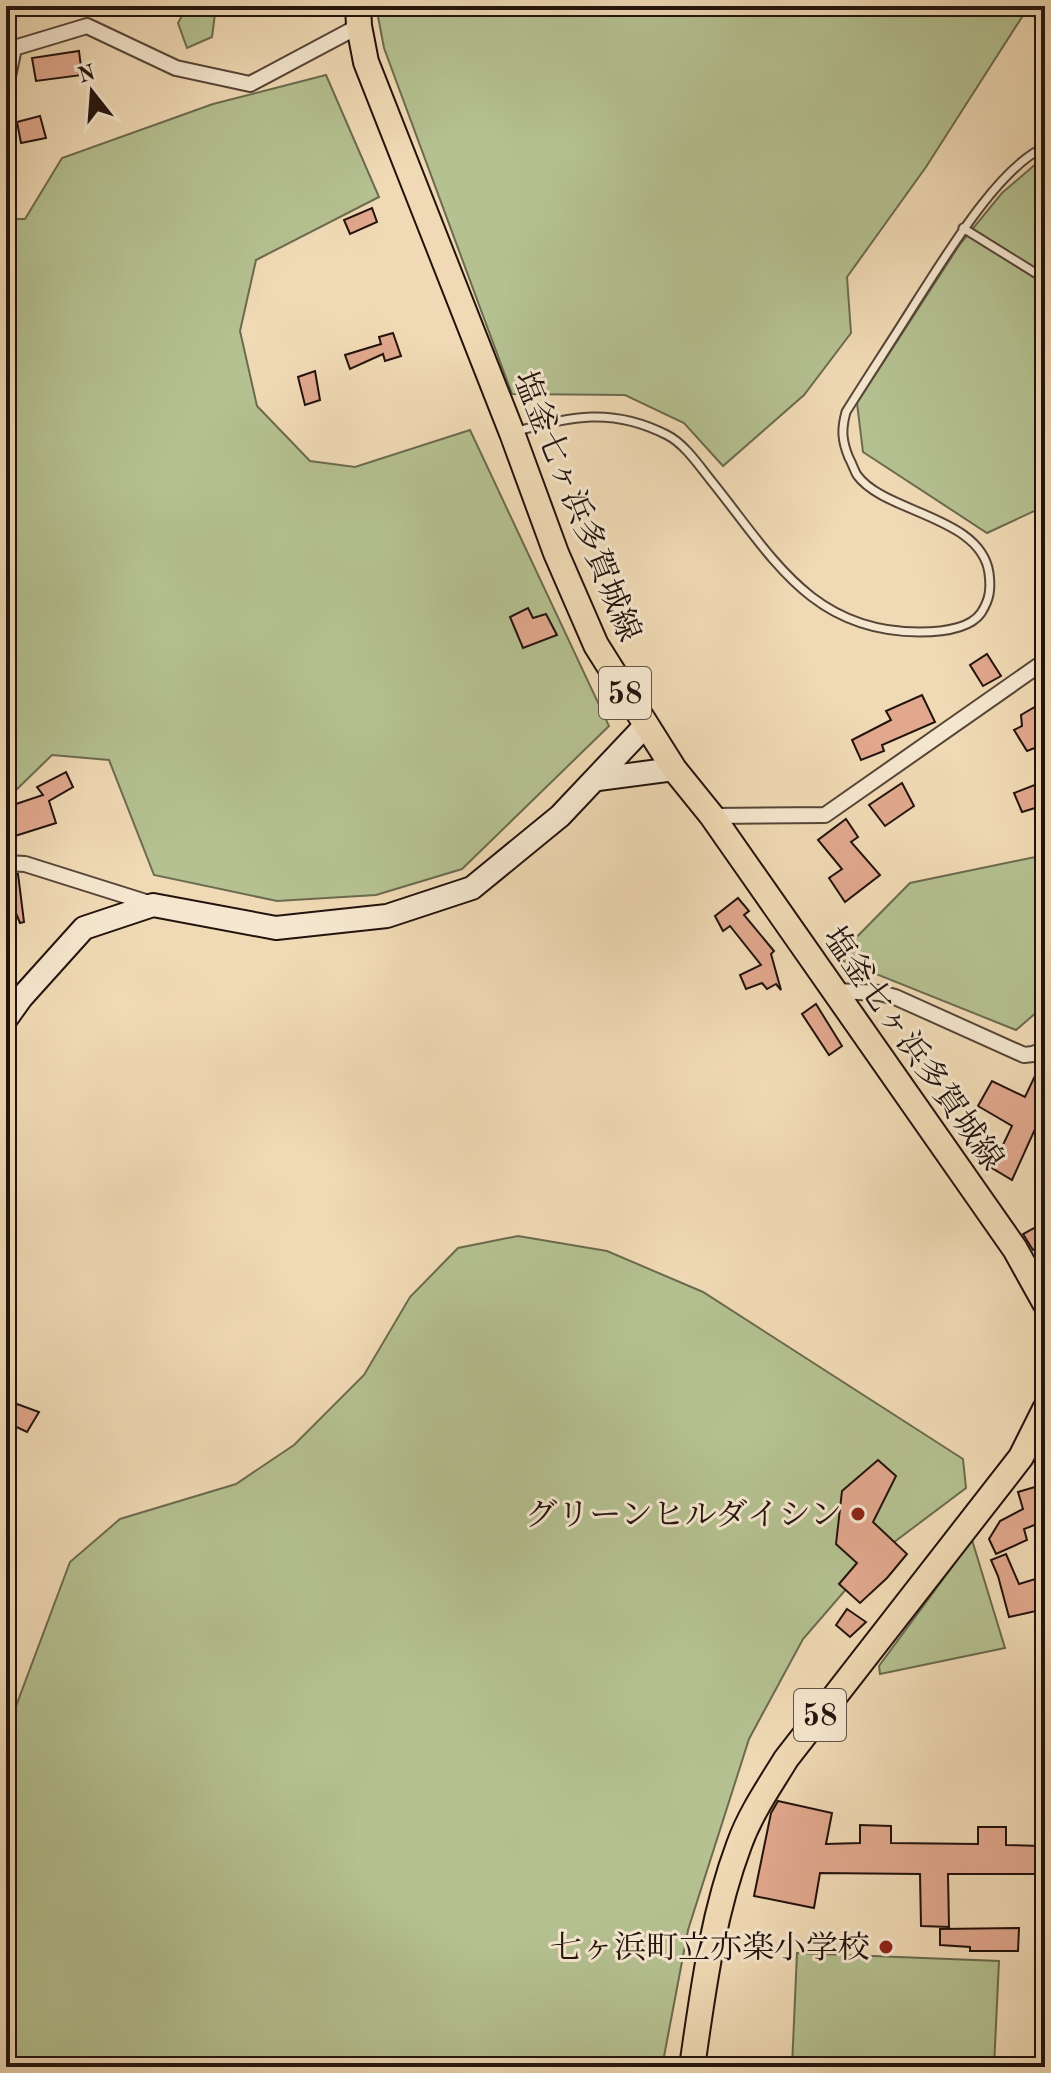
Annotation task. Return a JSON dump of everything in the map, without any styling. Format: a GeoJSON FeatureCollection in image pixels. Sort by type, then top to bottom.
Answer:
{"type":"FeatureCollection","features":[{"type":"Feature","properties":{"kind":"main road","name":"塩釜七ヶ浜多賀城線"},"geometry":{"type":"LineString","coordinates":[[359,16],[366,62],[556,553],[596,645],[674,769],[712,816],[1015,1249],[1045,1303]]}},
{"type":"Feature","properties":{"kind":"main road","name":"58"},"geometry":{"type":"LineString","coordinates":[[692,2067],[705,1971],[720,1899],[740,1842],[760,1801],[786,1759],[1021,1457],[1045,1409]]}},
{"type":"Feature","properties":{"kind":"street"},"geometry":{"type":"LineString","coordinates":[[6,86],[14,48],[87,26],[176,68],[250,84],[359,16]]}},
{"type":"Feature","properties":{"kind":"street"},"geometry":{"type":"LineString","coordinates":[[712,816],[825,815],[1043,668]]}},
{"type":"Feature","properties":{"kind":"street"},"geometry":{"type":"LineString","coordinates":[[6,863],[25,864],[153,905],[276,928],[387,916],[472,888],[560,816],[645,726]]}},
{"type":"Feature","properties":{"kind":"street"},"geometry":{"type":"LineString","coordinates":[[598,779],[674,769]]}},
{"type":"Feature","properties":{"kind":"street"},"geometry":{"type":"LineString","coordinates":[[6,1019],[84,928],[153,905]]}},
{"type":"Feature","properties":{"kind":"street"},"geometry":{"type":"LineString","coordinates":[[835,991],[880,993],[895,997],[1024,1055],[1045,1049]]}},
{"type":"Feature","properties":{"kind":"lane"},"geometry":{"type":"LineString","coordinates":[[512,433],[583,416],[614,416],[640,423],[671,436],[695,461],[795,585],[818,603],[873,628],[898,632],[928,632],[960,627],[977,618],[988,602],[991,586],[988,565],[976,545],[963,534],[871,488],[857,475],[840,432],[846,412],[963,228],[1002,182],[1036,151],[1045,147]]}},
{"type":"Feature","properties":{"kind":"lane"},"geometry":{"type":"LineString","coordinates":[[963,228],[1045,279]]}},
{"type":"Feature","properties":{"kind":"green space"},"geometry":{"type":"Polygon","coordinates":[[[187,6],[216,6],[212,37],[187,48],[178,23],[187,6]]]}},
{"type":"Feature","properties":{"kind":"green space"},"geometry":{"type":"Polygon","coordinates":[[[376,6],[1029,6],[926,167],[847,277],[851,333],[804,395],[723,466],[684,423],[625,395],[512,394],[384,48],[376,6]]]}},
{"type":"Feature","properties":{"kind":"green space"},"geometry":{"type":"Polygon","coordinates":[[[326,75],[379,197],[256,260],[240,331],[257,406],[310,461],[355,467],[470,430],[609,726],[462,869],[376,895],[277,901],[154,875],[109,760],[52,755],[15,791],[6,787],[6,219],[25,219],[62,158],[213,104],[326,75]]]}},
{"type":"Feature","properties":{"kind":"green space"},"geometry":{"type":"Polygon","coordinates":[[[1045,156],[1045,506],[987,533],[863,452],[857,403],[960,244],[1002,193],[1045,156]]]}},
{"type":"Feature","properties":{"kind":"green space"},"geometry":{"type":"Polygon","coordinates":[[[1045,855],[1045,1005],[1016,1030],[836,958],[910,883],[1045,855]]]}},
{"type":"Feature","properties":{"kind":"green space"},"geometry":{"type":"Polygon","coordinates":[[[518,1236],[607,1251],[703,1292],[963,1459],[966,1488],[873,1558],[803,1639],[749,1739],[688,1930],[662,2067],[6,2067],[6,1733],[70,1562],[120,1519],[236,1484],[294,1445],[364,1375],[410,1297],[458,1248],[518,1236]]]}},
{"type":"Feature","properties":{"kind":"green space"},"geometry":{"type":"Polygon","coordinates":[[[972,1540],[1005,1648],[880,1674],[879,1666],[972,1540]]]}},
{"type":"Feature","properties":{"kind":"green space"},"geometry":{"type":"Polygon","coordinates":[[[797,1953],[999,1961],[994,2067],[792,2067],[797,1953]]]}},
{"type":"Feature","properties":{"kind":"building"},"geometry":{"type":"Polygon","coordinates":[[[79,51],[82,75],[36,81],[32,58],[79,51]]]}},
{"type":"Feature","properties":{"kind":"building"},"geometry":{"type":"Polygon","coordinates":[[[40,116],[46,138],[21,143],[17,122],[40,116]]]}},
{"type":"Feature","properties":{"kind":"building"},"geometry":{"type":"Polygon","coordinates":[[[372,208],[377,222],[350,234],[344,220],[372,208]]]}},
{"type":"Feature","properties":{"kind":"building"},"geometry":{"type":"Polygon","coordinates":[[[393,333],[401,356],[385,361],[383,354],[350,369],[345,355],[381,344],[379,337],[393,333]]]}},
{"type":"Feature","properties":{"kind":"building"},"geometry":{"type":"Polygon","coordinates":[[[315,371],[320,400],[305,405],[298,377],[315,371]]]}},
{"type":"Feature","properties":{"kind":"building"},"geometry":{"type":"Polygon","coordinates":[[[528,608],[533,618],[546,614],[557,635],[523,648],[510,617],[528,608]]]}},
{"type":"Feature","properties":{"kind":"building"},"geometry":{"type":"Polygon","coordinates":[[[987,654],[1001,676],[983,686],[970,665],[987,654]]]}},
{"type":"Feature","properties":{"kind":"building"},"geometry":{"type":"Polygon","coordinates":[[[922,695],[935,722],[882,745],[884,751],[861,760],[852,740],[891,720],[886,711],[922,695]]]}},
{"type":"Feature","properties":{"kind":"building"},"geometry":{"type":"Polygon","coordinates":[[[1045,701],[1045,744],[1027,751],[1014,730],[1022,726],[1021,715],[1045,701]]]}},
{"type":"Feature","properties":{"kind":"building"},"geometry":{"type":"Polygon","coordinates":[[[66,772],[73,787],[49,801],[56,823],[15,836],[7,807],[43,795],[37,787],[66,772]]]}},
{"type":"Feature","properties":{"kind":"building"},"geometry":{"type":"Polygon","coordinates":[[[1045,781],[1045,805],[1022,812],[1014,793],[1045,781]]]}},
{"type":"Feature","properties":{"kind":"building"},"geometry":{"type":"Polygon","coordinates":[[[902,783],[914,806],[885,826],[869,805],[902,783]]]}},
{"type":"Feature","properties":{"kind":"building"},"geometry":{"type":"Polygon","coordinates":[[[846,819],[858,837],[851,842],[880,875],[845,902],[829,878],[842,869],[818,840],[846,819]]]}},
{"type":"Feature","properties":{"kind":"building"},"geometry":{"type":"Polygon","coordinates":[[[6,873],[18,874],[24,922],[20,923],[6,889],[6,873]]]}},
{"type":"Feature","properties":{"kind":"building"},"geometry":{"type":"Polygon","coordinates":[[[738,898],[749,911],[744,915],[774,951],[771,954],[781,990],[776,984],[767,989],[762,983],[746,989],[740,975],[761,965],[730,926],[723,931],[715,916],[738,898]]]}},
{"type":"Feature","properties":{"kind":"building"},"geometry":{"type":"Polygon","coordinates":[[[816,1004],[842,1046],[829,1055],[802,1014],[816,1004]]]}},
{"type":"Feature","properties":{"kind":"building"},"geometry":{"type":"Polygon","coordinates":[[[1045,1060],[1045,1107],[1012,1180],[992,1168],[1012,1126],[978,1106],[992,1081],[1025,1097],[1045,1060]]]}},
{"type":"Feature","properties":{"kind":"building"},"geometry":{"type":"Polygon","coordinates":[[[1045,1222],[1045,1244],[1033,1250],[1023,1234],[1045,1222]]]}},
{"type":"Feature","properties":{"kind":"building"},"geometry":{"type":"Polygon","coordinates":[[[6,1400],[39,1412],[27,1432],[6,1422],[6,1400]]]}},
{"type":"Feature","properties":{"kind":"building"},"geometry":{"type":"Polygon","coordinates":[[[878,1460],[896,1476],[873,1522],[907,1554],[860,1603],[839,1584],[857,1563],[836,1544],[842,1491],[878,1460]]]}},
{"type":"Feature","properties":{"kind":"building"},"geometry":{"type":"Polygon","coordinates":[[[1045,1484],[1045,1521],[1024,1529],[1027,1540],[996,1554],[989,1539],[1000,1521],[1023,1509],[1018,1492],[1045,1484]]]}},
{"type":"Feature","properties":{"kind":"building"},"geometry":{"type":"Polygon","coordinates":[[[1006,1554],[1019,1584],[1045,1576],[1045,1609],[1009,1617],[991,1560],[1006,1554]]]}},
{"type":"Feature","properties":{"kind":"building"},"geometry":{"type":"Polygon","coordinates":[[[847,1609],[866,1622],[850,1637],[836,1625],[847,1609]]]}},
{"type":"Feature","properties":{"kind":"building"},"geometry":{"type":"Polygon","coordinates":[[[778,1801],[832,1813],[826,1844],[860,1843],[860,1825],[891,1826],[891,1843],[978,1844],[978,1827],[1006,1827],[1006,1845],[1041,1846],[1042,1874],[948,1874],[949,1927],[921,1926],[920,1874],[820,1873],[814,1908],[754,1896],[771,1813],[778,1801]]]}},
{"type":"Feature","properties":{"kind":"building"},"geometry":{"type":"Polygon","coordinates":[[[1019,1928],[1018,1951],[970,1951],[970,1947],[940,1945],[940,1929],[1019,1928]]]}},
{"type":"Feature","properties":{"kind":"place","name":"グリーンヒルダイシン"},"geometry":{"type":"Point","coordinates":[858,1514]}},
{"type":"Feature","properties":{"kind":"place","name":"七ヶ浜町立亦楽小学校"},"geometry":{"type":"Point","coordinates":[886,1947]}}]}
